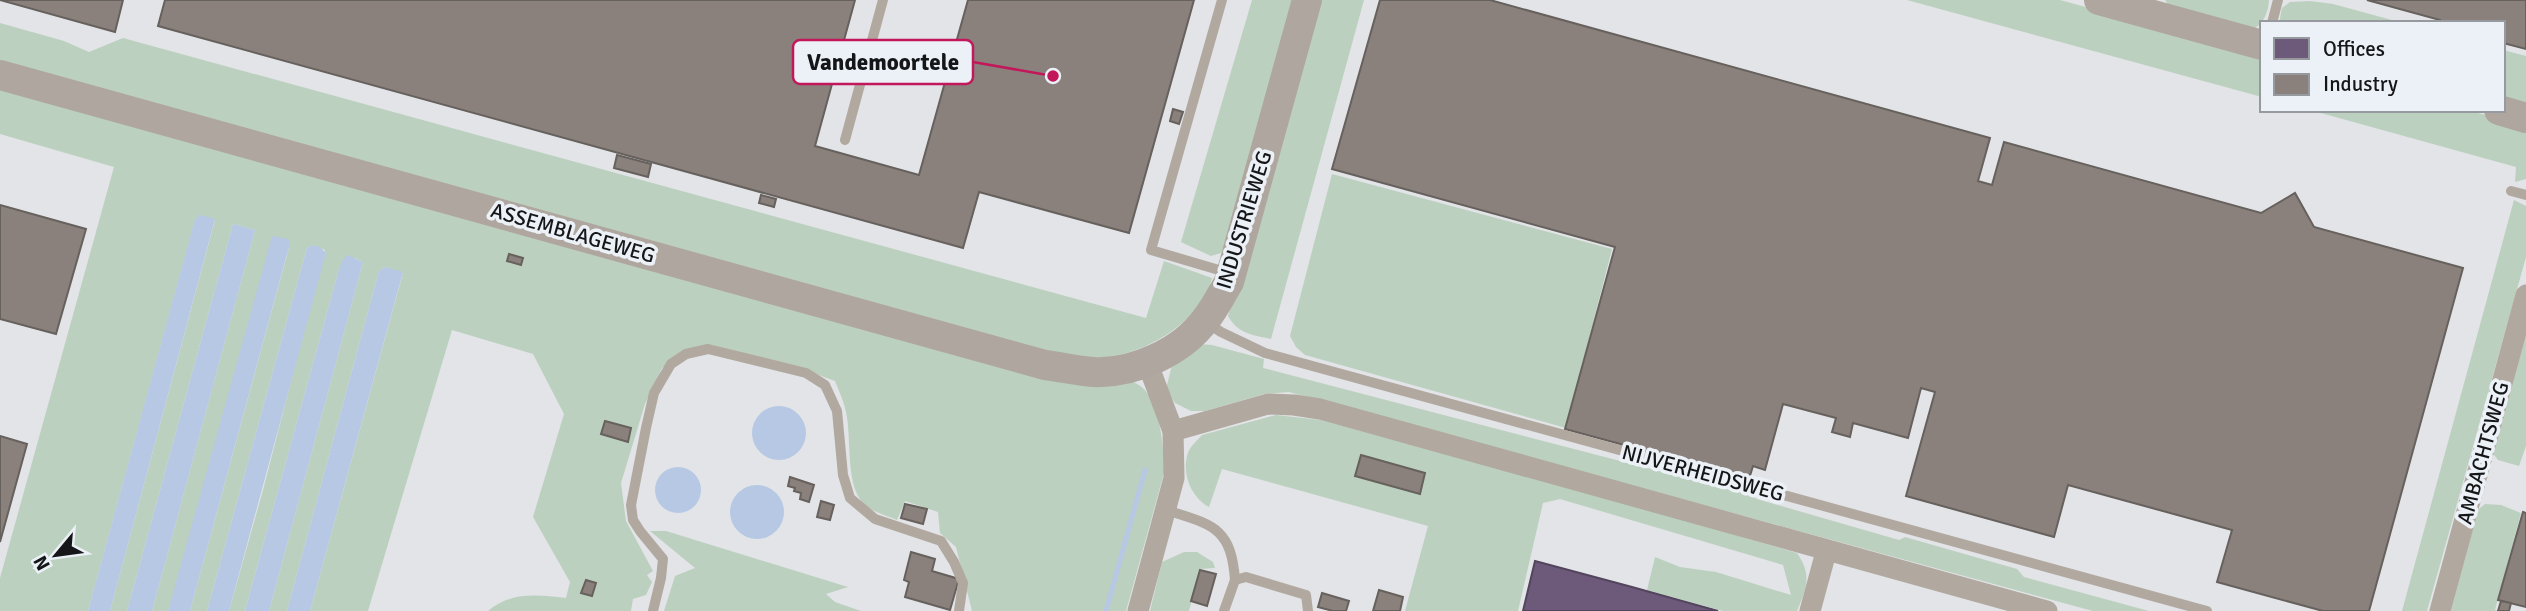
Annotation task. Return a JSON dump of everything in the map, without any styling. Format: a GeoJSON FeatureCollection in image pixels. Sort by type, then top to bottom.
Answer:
{"type":"FeatureCollection","features":[{"type":"Feature","properties":{"kind":"street","name":"INDUSTRIEWEG"},"geometry":{"type":"LineString","coordinates":[[1147,362],[1177,346],[1205,321],[1229,282],[1307,0]]}},
{"type":"Feature","properties":{"kind":"street"},"geometry":{"type":"LineString","coordinates":[[2099,0],[2260,44]]}},
{"type":"Feature","properties":{"kind":"street","name":"ASSEMBLAGEWEG"},"geometry":{"type":"LineString","coordinates":[[0,75],[1045,365],[1094,372],[1122,369],[1147,362]]}},
{"type":"Feature","properties":{"kind":"street"},"geometry":{"type":"LineString","coordinates":[[2505,112],[2526,118]]}},
{"type":"Feature","properties":{"kind":"street","name":"AMBACHTSWEG"},"geometry":{"type":"LineString","coordinates":[[2440,611],[2526,295]]}},
{"type":"Feature","properties":{"kind":"street"},"geometry":{"type":"LineString","coordinates":[[1138,611],[1174,478],[1173,431],[1147,362]]}},
{"type":"Feature","properties":{"kind":"street","name":"NIJVERHEIDSWEG"},"geometry":{"type":"LineString","coordinates":[[1173,431],[1268,404],[1307,407],[2047,611]]}},
{"type":"Feature","properties":{"kind":"street"},"geometry":{"type":"LineString","coordinates":[[1810,611],[1826,552]]}},
{"type":"Feature","properties":{"kind":"lane"},"geometry":{"type":"LineString","coordinates":[[845,140],[883,0]]}},
{"type":"Feature","properties":{"kind":"lane"},"geometry":{"type":"LineString","coordinates":[[1222,0],[1151,250],[1231,274]]}},
{"type":"Feature","properties":{"kind":"lane"},"geometry":{"type":"LineString","coordinates":[[2272,21],[2277,0]]}},
{"type":"Feature","properties":{"kind":"lane"},"geometry":{"type":"LineString","coordinates":[[2511,191],[2526,195]]}},
{"type":"Feature","properties":{"kind":"lane","name":"NIJVERHEIDSWEG"},"geometry":{"type":"LineString","coordinates":[[1205,321],[1265,353],[2207,611]]}},
{"type":"Feature","properties":{"kind":"lane"},"geometry":{"type":"LineString","coordinates":[[653,611],[663,559],[639,531],[633,520],[631,505],[646,428],[654,393],[671,364],[685,354],[708,349],[806,373],[825,385],[837,411],[843,475],[850,498],[875,519],[941,541],[954,562],[962,583],[959,611]]}},
{"type":"Feature","properties":{"kind":"lane"},"geometry":{"type":"LineString","coordinates":[[1166,510],[1208,523],[1225,538],[1233,558],[1235,580],[1224,611]]}},
{"type":"Feature","properties":{"kind":"lane"},"geometry":{"type":"LineString","coordinates":[[1235,580],[1247,577],[1306,595],[1308,611]]}},
{"type":"Feature","properties":{"kind":"green space"},"geometry":{"type":"Polygon","coordinates":[[[1252,0],[1295,0],[1237,213],[1221,253],[1211,256],[1181,242],[1252,0]]]}},
{"type":"Feature","properties":{"kind":"green space"},"geometry":{"type":"Polygon","coordinates":[[[1317,0],[1364,0],[1271,339],[1241,330],[1228,316],[1317,0]]]}},
{"type":"Feature","properties":{"kind":"green space"},"geometry":{"type":"Polygon","coordinates":[[[1907,0],[2060,0],[2260,54],[2260,96],[1907,0]]]}},
{"type":"Feature","properties":{"kind":"green space"},"geometry":{"type":"Polygon","coordinates":[[[2165,0],[2269,0],[2264,18],[2251,31],[2171,8],[2165,0]]]}},
{"type":"Feature","properties":{"kind":"green space"},"geometry":{"type":"Polygon","coordinates":[[[2290,2],[2333,4],[2396,21],[2279,21],[2282,8],[2290,2]]]}},
{"type":"Feature","properties":{"kind":"green space"},"geometry":{"type":"Polygon","coordinates":[[[0,23],[64,41],[89,52],[123,38],[1146,318],[1164,261],[1212,278],[1207,293],[1187,319],[1174,330],[1144,347],[1128,353],[1097,357],[1048,351],[0,62],[0,23]]]}},
{"type":"Feature","properties":{"kind":"green space"},"geometry":{"type":"Polygon","coordinates":[[[2505,51],[2526,56],[2526,105],[2505,100],[2505,51]]]}},
{"type":"Feature","properties":{"kind":"green space"},"geometry":{"type":"Polygon","coordinates":[[[0,87],[1129,380],[1144,389],[1154,407],[1162,441],[1164,473],[1126,611],[972,611],[956,547],[940,533],[938,512],[905,501],[897,520],[870,509],[857,494],[851,473],[846,412],[835,381],[805,370],[706,347],[687,352],[662,368],[645,404],[621,483],[626,521],[653,571],[647,575],[652,582],[646,595],[633,599],[631,611],[488,611],[516,597],[566,598],[570,582],[533,517],[564,414],[533,354],[452,330],[368,611],[310,611],[403,273],[385,267],[379,271],[287,611],[269,611],[363,262],[355,258],[339,269],[245,611],[229,611],[325,250],[313,245],[307,248],[207,611],[190,611],[290,244],[168,611],[152,611],[255,230],[233,224],[127,611],[110,611],[215,220],[201,215],[195,220],[88,611],[0,611],[0,578],[114,167],[0,134],[0,87]]]}},
{"type":"Feature","properties":{"kind":"green space"},"geometry":{"type":"Polygon","coordinates":[[[2317,112],[2474,112],[2526,126],[2526,179],[2515,182],[2516,167],[2317,112]]]}},
{"type":"Feature","properties":{"kind":"green space"},"geometry":{"type":"Polygon","coordinates":[[[1332,174],[1612,249],[1566,428],[1305,355],[1296,347],[1290,336],[1332,174]]]}},
{"type":"Feature","properties":{"kind":"green space"},"geometry":{"type":"Polygon","coordinates":[[[2514,200],[2526,206],[2526,257],[2427,611],[2402,611],[2514,200]]]}},
{"type":"Feature","properties":{"kind":"green space"},"geometry":{"type":"Polygon","coordinates":[[[2526,332],[2526,446],[2519,466],[2498,460],[2492,452],[2526,332]]]}},
{"type":"Feature","properties":{"kind":"green space"},"geometry":{"type":"Polygon","coordinates":[[[1197,344],[1212,345],[1264,359],[1263,368],[1751,495],[1899,540],[1905,537],[2017,569],[2024,577],[2149,611],[2093,611],[1289,392],[1264,394],[1205,411],[1191,411],[1175,403],[1166,389],[1172,365],[1197,344]]]}},
{"type":"Feature","properties":{"kind":"green space"},"geometry":{"type":"Polygon","coordinates":[[[1276,415],[1321,420],[1797,553],[1806,575],[1803,595],[1797,611],[1723,611],[1647,590],[1655,557],[1680,567],[1716,572],[1791,595],[1783,565],[1560,499],[1543,503],[1518,611],[1405,611],[1428,526],[1222,469],[1209,507],[1193,491],[1187,476],[1186,461],[1190,448],[1202,435],[1276,415]]]}},
{"type":"Feature","properties":{"kind":"green space"},"geometry":{"type":"Polygon","coordinates":[[[2485,504],[2501,505],[2521,513],[2495,610],[2498,611],[2451,611],[2478,510],[2485,504]]]}},
{"type":"Feature","properties":{"kind":"green space"},"geometry":{"type":"Polygon","coordinates":[[[650,531],[666,531],[848,587],[826,594],[835,602],[861,611],[664,611],[675,576],[695,568],[650,531]]]}},
{"type":"Feature","properties":{"kind":"green space"},"geometry":{"type":"Polygon","coordinates":[[[1184,552],[1197,552],[1213,562],[1215,568],[1200,569],[1189,611],[1150,611],[1162,562],[1184,552]]]}},
{"type":"Feature","properties":{"kind":"water"},"geometry":{"type":"Polygon","coordinates":[[[201,215],[215,219],[110,611],[88,611],[195,219],[201,215]]]}},
{"type":"Feature","properties":{"kind":"water"},"geometry":{"type":"Polygon","coordinates":[[[233,224],[255,230],[152,611],[127,611],[233,224]]]}},
{"type":"Feature","properties":{"kind":"water"},"geometry":{"type":"Polygon","coordinates":[[[272,236],[288,239],[290,243],[190,611],[168,611],[272,236]]]}},
{"type":"Feature","properties":{"kind":"water"},"geometry":{"type":"Polygon","coordinates":[[[313,245],[326,253],[229,611],[207,611],[307,248],[313,245]]]}},
{"type":"Feature","properties":{"kind":"water"},"geometry":{"type":"Polygon","coordinates":[[[348,255],[363,262],[269,611],[245,611],[339,269],[348,255]]]}},
{"type":"Feature","properties":{"kind":"water"},"geometry":{"type":"Polygon","coordinates":[[[385,267],[403,272],[310,611],[287,611],[379,271],[385,267]]]}},
{"type":"Feature","properties":{"kind":"water"},"geometry":{"type":"Polygon","coordinates":[[[779,406],[798,414],[806,433],[798,452],[779,460],[760,452],[752,433],[760,414],[779,406]]]}},
{"type":"Feature","properties":{"kind":"water"},"geometry":{"type":"Polygon","coordinates":[[[678,467],[695,473],[701,490],[695,507],[678,513],[661,507],[655,490],[661,473],[678,467]]]}},
{"type":"Feature","properties":{"kind":"water"},"geometry":{"type":"Polygon","coordinates":[[[757,485],[776,493],[784,512],[776,531],[757,539],[738,531],[730,512],[738,493],[757,485]]]}},
{"type":"Feature","properties":{"kind":"building: Offices"},"geometry":{"type":"Polygon","coordinates":[[[1535,561],[1632,587],[1718,611],[1523,611],[1535,561]]]}},
{"type":"Feature","properties":{"kind":"building: Industry"},"geometry":{"type":"Polygon","coordinates":[[[0,0],[123,0],[115,32],[0,0]]]}},
{"type":"Feature","properties":{"kind":"building: Industry"},"geometry":{"type":"Polygon","coordinates":[[[165,0],[855,0],[815,146],[919,175],[968,0],[1194,0],[1129,233],[979,192],[963,248],[158,26],[165,0]]]}},
{"type":"Feature","properties":{"kind":"building: Industry"},"geometry":{"type":"Polygon","coordinates":[[[1380,0],[1490,0],[1990,138],[1978,181],[1992,185],[2004,142],[2261,213],[2295,193],[2314,227],[2463,268],[2369,611],[2323,611],[2217,582],[2232,530],[2068,485],[2054,537],[1906,496],[1935,392],[1921,388],[1908,438],[1853,423],[1850,437],[1832,432],[1836,418],[1783,404],[1765,470],[1753,466],[1749,479],[1565,429],[1615,247],[1332,169],[1380,0]]]}},
{"type":"Feature","properties":{"kind":"building: Industry"},"geometry":{"type":"Polygon","coordinates":[[[2367,0],[2526,0],[2526,49],[2505,44],[2505,21],[2440,20],[2367,0]]]}},
{"type":"Feature","properties":{"kind":"building: Industry"},"geometry":{"type":"Polygon","coordinates":[[[1173,109],[1183,112],[1179,124],[1170,121],[1173,109]]]}},
{"type":"Feature","properties":{"kind":"building: Industry"},"geometry":{"type":"Polygon","coordinates":[[[617,155],[651,164],[648,177],[614,168],[617,155]]]}},
{"type":"Feature","properties":{"kind":"building: Industry"},"geometry":{"type":"Polygon","coordinates":[[[761,195],[776,199],[774,207],[759,203],[761,195]]]}},
{"type":"Feature","properties":{"kind":"building: Industry"},"geometry":{"type":"Polygon","coordinates":[[[0,205],[86,229],[56,334],[0,319],[0,205]]]}},
{"type":"Feature","properties":{"kind":"building: Industry"},"geometry":{"type":"Polygon","coordinates":[[[509,254],[523,258],[521,265],[507,261],[509,254]]]}},
{"type":"Feature","properties":{"kind":"building: Industry"},"geometry":{"type":"Polygon","coordinates":[[[605,421],[631,428],[628,442],[601,434],[605,421]]]}},
{"type":"Feature","properties":{"kind":"building: Industry"},"geometry":{"type":"Polygon","coordinates":[[[0,436],[27,444],[0,542],[0,436]]]}},
{"type":"Feature","properties":{"kind":"building: Industry"},"geometry":{"type":"Polygon","coordinates":[[[1361,455],[1425,473],[1420,494],[1355,476],[1361,455]]]}},
{"type":"Feature","properties":{"kind":"building: Industry"},"geometry":{"type":"Polygon","coordinates":[[[790,477],[814,485],[809,502],[800,499],[801,493],[788,486],[790,477]]]}},
{"type":"Feature","properties":{"kind":"building: Industry"},"geometry":{"type":"Polygon","coordinates":[[[821,501],[834,505],[830,520],[817,517],[821,501]]]}},
{"type":"Feature","properties":{"kind":"building: Industry"},"geometry":{"type":"Polygon","coordinates":[[[905,504],[927,509],[923,524],[901,518],[905,504]]]}},
{"type":"Feature","properties":{"kind":"building: Industry"},"geometry":{"type":"Polygon","coordinates":[[[2523,512],[2526,513],[2526,607],[2498,600],[2523,512]]]}},
{"type":"Feature","properties":{"kind":"building: Industry"},"geometry":{"type":"Polygon","coordinates":[[[911,552],[935,559],[932,571],[959,579],[950,610],[905,597],[909,582],[904,580],[911,552]]]}},
{"type":"Feature","properties":{"kind":"building: Industry"},"geometry":{"type":"Polygon","coordinates":[[[1200,570],[1216,574],[1207,606],[1191,601],[1200,570]]]}},
{"type":"Feature","properties":{"kind":"building: Industry"},"geometry":{"type":"Polygon","coordinates":[[[586,580],[596,583],[592,596],[581,593],[586,580]]]}},
{"type":"Feature","properties":{"kind":"building: Industry"},"geometry":{"type":"Polygon","coordinates":[[[1379,590],[1403,597],[1400,611],[1373,611],[1379,590]]]}},
{"type":"Feature","properties":{"kind":"building: Industry"},"geometry":{"type":"Polygon","coordinates":[[[1322,593],[1349,601],[1346,611],[1318,607],[1322,593]]]}},
{"type":"Feature","properties":{"kind":"building: Industry"},"geometry":{"type":"Polygon","coordinates":[[[2501,601],[2511,603],[2509,611],[2498,611],[2501,601]]]}},
{"type":"Feature","properties":{"kind":"waterway"},"geometry":{"type":"LineString","coordinates":[[1106,611],[1145,470]]}},
{"type":"Feature","properties":{"kind":"place","name":"Vandemoortele"},"geometry":{"type":"Point","coordinates":[1053,76]}}]}
